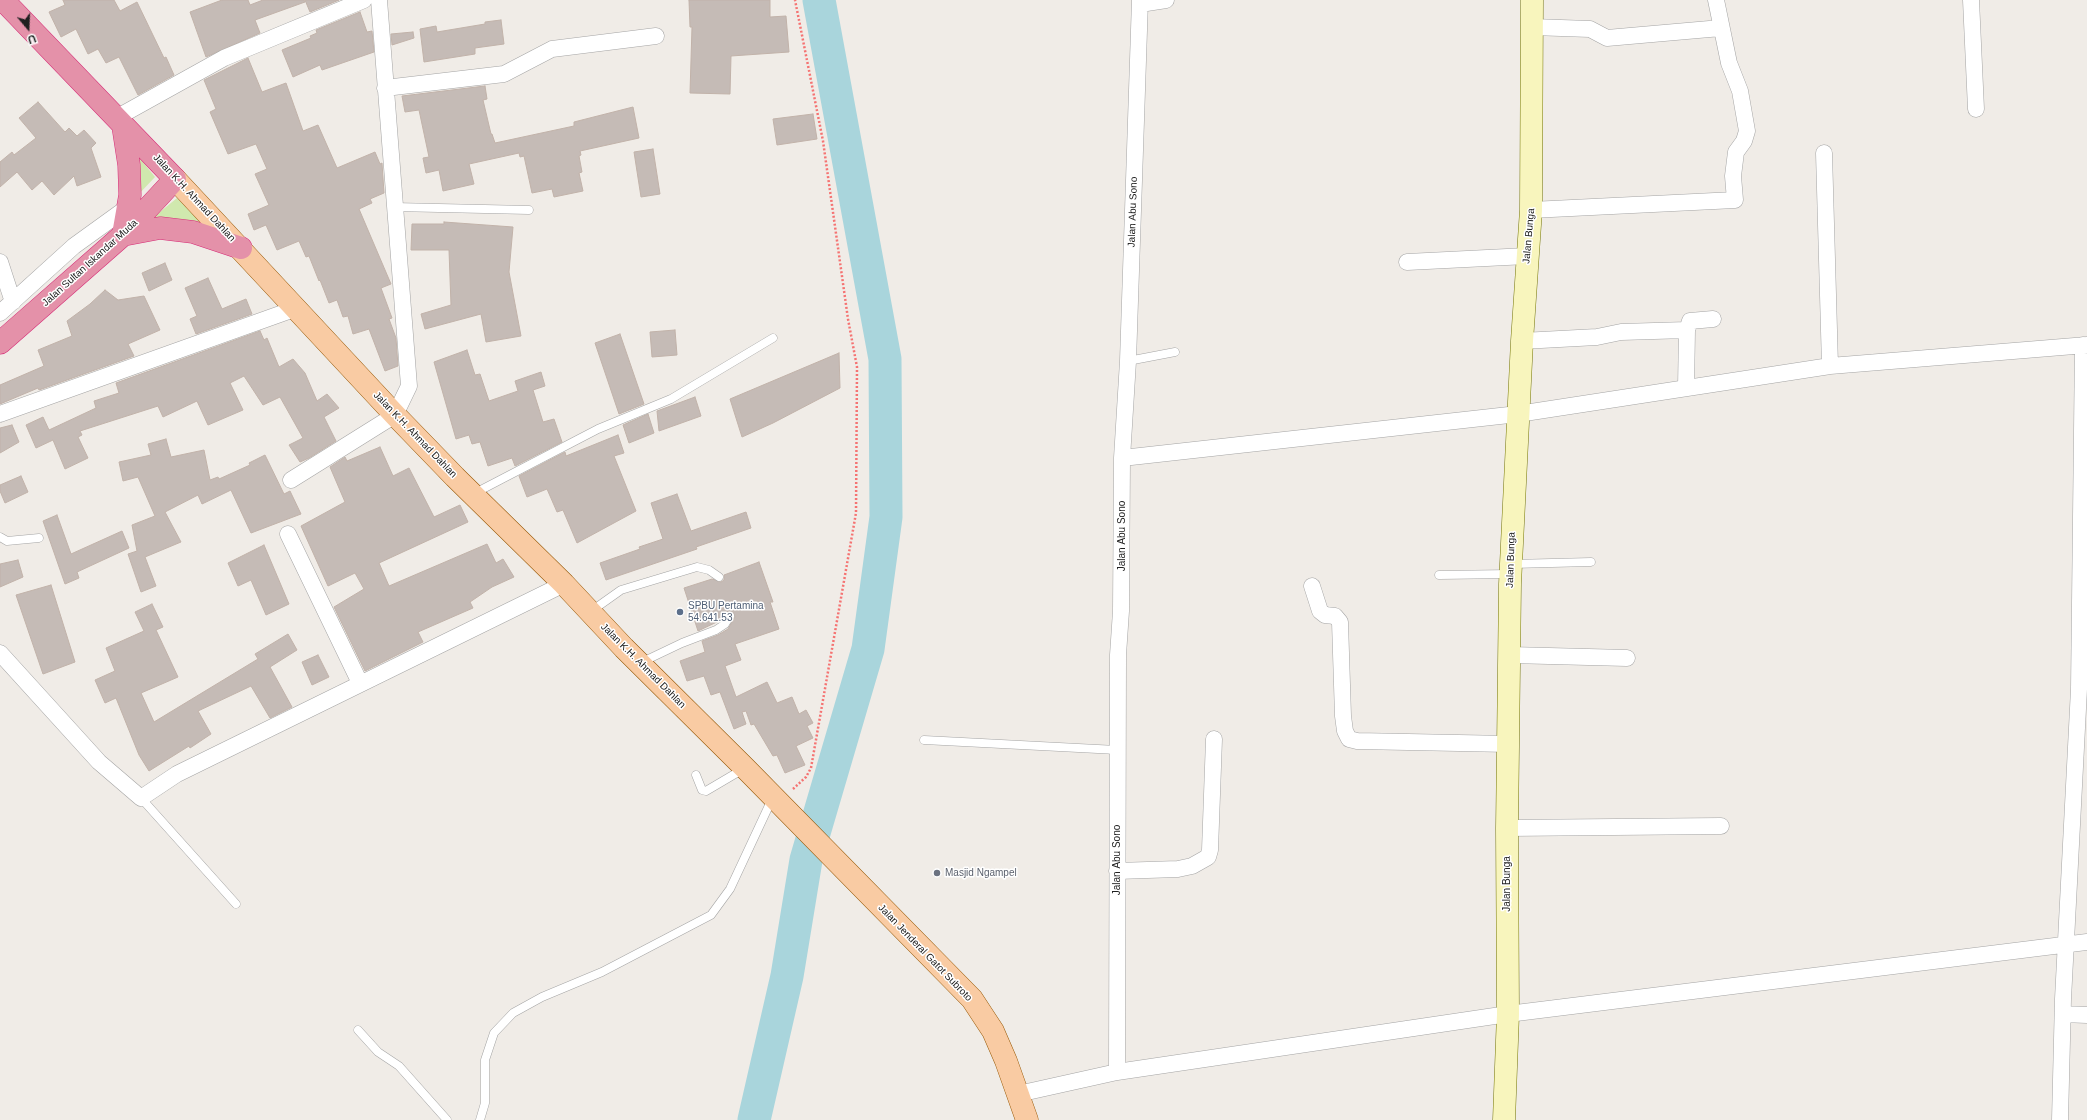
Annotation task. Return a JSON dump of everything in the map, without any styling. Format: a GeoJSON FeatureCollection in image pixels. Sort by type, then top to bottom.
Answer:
{"type":"FeatureCollection","features":[{"type":"Feature","properties":{"kind":"highway","name":"Jalan K.H. Ahmad Dahlan"},"geometry":{"type":"LineString","coordinates":[[3,0],[120,122],[143,143],[175,179]]}},
{"type":"Feature","properties":{"kind":"highway"},"geometry":{"type":"LineString","coordinates":[[120,122],[129,165],[130,195],[123,235],[160,228],[193,232],[241,248]]}},
{"type":"Feature","properties":{"kind":"highway","name":"Jalan Sultan Iskandar Muda"},"geometry":{"type":"LineString","coordinates":[[0,343],[123,235],[175,179]]}},
{"type":"Feature","properties":{"kind":"main road","name":"Jalan K.H. Ahmad Dahlan"},"geometry":{"type":"LineString","coordinates":[[175,179],[297,308],[395,416],[472,495],[564,584],[836,861]]}},
{"type":"Feature","properties":{"kind":"main road","name":"Jalan Jenderal Gatot Subroto"},"geometry":{"type":"LineString","coordinates":[[836,861],[972,999],[993,1031],[1027,1120]]}},
{"type":"Feature","properties":{"kind":"street"},"geometry":{"type":"LineString","coordinates":[[120,122],[224,58],[364,0]]}},
{"type":"Feature","properties":{"kind":"street"},"geometry":{"type":"LineString","coordinates":[[291,480],[395,416],[409,386],[379,0]]}},
{"type":"Feature","properties":{"kind":"street"},"geometry":{"type":"LineString","coordinates":[[1140,2],[1166,0]]}},
{"type":"Feature","properties":{"kind":"street","name":"Jalan Bunga"},"geometry":{"type":"LineString","coordinates":[[1504,1120],[1508,1014],[1507,828],[1511,569],[1522,341],[1531,210],[1532,0]]}},
{"type":"Feature","properties":{"kind":"street"},"geometry":{"type":"LineString","coordinates":[[1531,210],[1735,200],[1733,176],[1736,152],[1744,141],[1747,130],[1740,91],[1729,63],[1716,0]]}},
{"type":"Feature","properties":{"kind":"street"},"geometry":{"type":"LineString","coordinates":[[1971,0],[1976,109]]}},
{"type":"Feature","properties":{"kind":"street","name":"Jalan Abu Sono"},"geometry":{"type":"LineString","coordinates":[[1117,1072],[1117,750],[1118,655],[1121,611],[1122,458],[1128,362],[1140,2]]}},
{"type":"Feature","properties":{"kind":"street"},"geometry":{"type":"LineString","coordinates":[[1532,27],[1585,28],[1607,38],[1721,28]]}},
{"type":"Feature","properties":{"kind":"street"},"geometry":{"type":"LineString","coordinates":[[385,88],[504,74],[552,49],[656,36]]}},
{"type":"Feature","properties":{"kind":"street"},"geometry":{"type":"LineString","coordinates":[[1824,153],[1830,366]]}},
{"type":"Feature","properties":{"kind":"street"},"geometry":{"type":"LineString","coordinates":[[0,313],[74,246],[128,207]]}},
{"type":"Feature","properties":{"kind":"street"},"geometry":{"type":"LineString","coordinates":[[1408,262],[1527,256]]}},
{"type":"Feature","properties":{"kind":"street"},"geometry":{"type":"LineString","coordinates":[[0,262],[13,302]]}},
{"type":"Feature","properties":{"kind":"street"},"geometry":{"type":"LineString","coordinates":[[0,414],[297,308]]}},
{"type":"Feature","properties":{"kind":"street"},"geometry":{"type":"LineString","coordinates":[[1686,388],[1687,330],[1690,321],[1713,319]]}},
{"type":"Feature","properties":{"kind":"street"},"geometry":{"type":"LineString","coordinates":[[1522,341],[1597,337],[1621,332],[1687,330]]}},
{"type":"Feature","properties":{"kind":"street"},"geometry":{"type":"LineString","coordinates":[[1122,458],[1518,414],[1830,366],[2085,345],[2079,689],[2065,945],[2060,1120]]}},
{"type":"Feature","properties":{"kind":"street"},"geometry":{"type":"LineString","coordinates":[[288,534],[360,683]]}},
{"type":"Feature","properties":{"kind":"street"},"geometry":{"type":"LineString","coordinates":[[0,653],[99,762],[141,798],[177,774],[564,584]]}},
{"type":"Feature","properties":{"kind":"street"},"geometry":{"type":"LineString","coordinates":[[1312,586],[1320,611],[1325,615],[1335,616],[1340,622],[1343,716],[1345,731],[1349,739],[1357,742],[1509,744]]}},
{"type":"Feature","properties":{"kind":"street"},"geometry":{"type":"LineString","coordinates":[[1510,656],[1627,658]]}},
{"type":"Feature","properties":{"kind":"street"},"geometry":{"type":"LineString","coordinates":[[1117,871],[1178,869],[1192,866],[1208,857],[1210,850],[1214,739]]}},
{"type":"Feature","properties":{"kind":"street"},"geometry":{"type":"LineString","coordinates":[[1507,828],[1721,826]]}},
{"type":"Feature","properties":{"kind":"street"},"geometry":{"type":"LineString","coordinates":[[1018,1094],[1117,1072],[1508,1014],[2087,942]]}},
{"type":"Feature","properties":{"kind":"street"},"geometry":{"type":"LineString","coordinates":[[2062,1014],[2087,1015]]}},
{"type":"Feature","properties":{"kind":"lane"},"geometry":{"type":"LineString","coordinates":[[394,207],[529,210]]}},
{"type":"Feature","properties":{"kind":"lane"},"geometry":{"type":"LineString","coordinates":[[472,495],[598,429],[671,399],[773,338]]}},
{"type":"Feature","properties":{"kind":"lane"},"geometry":{"type":"LineString","coordinates":[[1128,362],[1175,352]]}},
{"type":"Feature","properties":{"kind":"lane"},"geometry":{"type":"LineString","coordinates":[[0,537],[7,541],[39,538]]}},
{"type":"Feature","properties":{"kind":"lane"},"geometry":{"type":"LineString","coordinates":[[1439,575],[1591,562]]}},
{"type":"Feature","properties":{"kind":"lane"},"geometry":{"type":"LineString","coordinates":[[590,612],[621,590],[697,567],[709,570],[719,577]]}},
{"type":"Feature","properties":{"kind":"lane"},"geometry":{"type":"LineString","coordinates":[[640,663],[682,643],[716,630],[725,624],[730,616]]}},
{"type":"Feature","properties":{"kind":"lane"},"geometry":{"type":"LineString","coordinates":[[924,740],[1117,750]]}},
{"type":"Feature","properties":{"kind":"lane"},"geometry":{"type":"LineString","coordinates":[[696,775],[702,790],[706,791],[745,768]]}},
{"type":"Feature","properties":{"kind":"lane"},"geometry":{"type":"LineString","coordinates":[[141,798],[236,904]]}},
{"type":"Feature","properties":{"kind":"lane"},"geometry":{"type":"LineString","coordinates":[[480,1120],[485,1103],[485,1060],[494,1032],[513,1013],[542,997],[602,972],[711,915],[730,889],[779,802]]}},
{"type":"Feature","properties":{"kind":"lane"},"geometry":{"type":"LineString","coordinates":[[358,1030],[378,1052],[399,1066],[447,1120]]}},
{"type":"Feature","properties":{"kind":"path"},"geometry":{"type":"LineString","coordinates":[[779,802],[806,777],[811,768],[856,513],[857,367],[848,319],[824,141],[795,0]]}},
{"type":"Feature","properties":{"kind":"green space"},"geometry":{"type":"Polygon","coordinates":[[[137,155],[155,177],[138,195],[141,177],[137,155]]]}},
{"type":"Feature","properties":{"kind":"green space"},"geometry":{"type":"Polygon","coordinates":[[[177,198],[205,227],[149,221],[177,198]]]}},
{"type":"Feature","properties":{"kind":"building"},"geometry":{"type":"Polygon","coordinates":[[[63,0],[114,0],[120,11],[137,2],[164,58],[166,57],[174,75],[138,95],[119,57],[106,63],[98,49],[88,54],[76,29],[61,37],[49,12],[65,5],[63,0]]]}},
{"type":"Feature","properties":{"kind":"building"},"geometry":{"type":"Polygon","coordinates":[[[222,0],[248,0],[250,5],[263,0],[304,0],[305,2],[255,20],[260,33],[206,57],[190,12],[222,0]]]}},
{"type":"Feature","properties":{"kind":"building"},"geometry":{"type":"Polygon","coordinates":[[[305,0],[339,0],[310,12],[305,0]]]}},
{"type":"Feature","properties":{"kind":"building"},"geometry":{"type":"Polygon","coordinates":[[[689,0],[770,0],[770,17],[786,16],[789,52],[731,56],[730,94],[690,93],[692,27],[690,27],[689,0]]]}},
{"type":"Feature","properties":{"kind":"building"},"geometry":{"type":"Polygon","coordinates":[[[360,12],[367,32],[372,31],[374,52],[322,70],[320,65],[293,77],[282,50],[311,38],[310,36],[317,33],[316,30],[360,12]]]}},
{"type":"Feature","properties":{"kind":"building"},"geometry":{"type":"Polygon","coordinates":[[[501,20],[504,44],[475,48],[475,54],[424,62],[420,29],[436,26],[437,32],[501,20]]]}},
{"type":"Feature","properties":{"kind":"building"},"geometry":{"type":"Polygon","coordinates":[[[413,32],[414,38],[392,45],[391,34],[413,32]]]}},
{"type":"Feature","properties":{"kind":"building"},"geometry":{"type":"Polygon","coordinates":[[[248,58],[262,92],[286,83],[303,131],[318,125],[337,168],[375,152],[380,164],[382,163],[384,193],[370,199],[372,203],[359,209],[391,284],[381,288],[392,318],[389,319],[396,338],[398,366],[385,371],[369,329],[353,334],[348,316],[343,317],[337,300],[329,303],[309,256],[306,257],[299,241],[277,250],[266,225],[254,230],[248,214],[269,205],[255,174],[267,169],[256,144],[228,154],[210,112],[216,109],[204,80],[248,58]]]}},
{"type":"Feature","properties":{"kind":"building"},"geometry":{"type":"Polygon","coordinates":[[[485,86],[487,99],[483,100],[491,134],[495,143],[574,126],[574,122],[633,107],[639,138],[580,151],[581,155],[579,156],[582,172],[579,173],[583,191],[554,197],[552,189],[532,193],[524,156],[520,157],[519,153],[469,164],[474,184],[443,191],[439,170],[426,173],[423,158],[429,157],[419,110],[405,112],[402,96],[485,86]]]}},
{"type":"Feature","properties":{"kind":"building"},"geometry":{"type":"Polygon","coordinates":[[[38,102],[65,132],[69,128],[77,136],[84,130],[96,143],[91,148],[101,177],[77,186],[74,176],[54,195],[42,181],[32,190],[17,172],[0,187],[0,162],[12,152],[14,155],[36,138],[19,118],[38,102]]]}},
{"type":"Feature","properties":{"kind":"building"},"geometry":{"type":"Polygon","coordinates":[[[813,114],[817,139],[777,145],[773,119],[813,114]]]}},
{"type":"Feature","properties":{"kind":"building"},"geometry":{"type":"Polygon","coordinates":[[[653,149],[660,194],[641,197],[634,152],[653,149]]]}},
{"type":"Feature","properties":{"kind":"building"},"geometry":{"type":"Polygon","coordinates":[[[444,222],[513,227],[509,272],[521,336],[486,342],[481,314],[425,329],[421,314],[451,305],[449,250],[411,250],[412,224],[444,224],[444,222]]]}},
{"type":"Feature","properties":{"kind":"building"},"geometry":{"type":"Polygon","coordinates":[[[165,263],[172,280],[149,291],[142,273],[165,263]]]}},
{"type":"Feature","properties":{"kind":"building"},"geometry":{"type":"Polygon","coordinates":[[[208,278],[222,309],[246,299],[252,314],[196,334],[190,319],[197,316],[185,288],[208,278]]]}},
{"type":"Feature","properties":{"kind":"building"},"geometry":{"type":"Polygon","coordinates":[[[105,290],[118,300],[144,296],[160,330],[128,344],[134,356],[39,390],[38,388],[0,404],[0,385],[44,366],[38,350],[72,336],[67,321],[90,304],[105,290]]]}},
{"type":"Feature","properties":{"kind":"building"},"geometry":{"type":"Polygon","coordinates":[[[675,330],[677,355],[652,357],[650,332],[675,330]]]}},
{"type":"Feature","properties":{"kind":"building"},"geometry":{"type":"Polygon","coordinates":[[[260,331],[264,340],[267,338],[279,367],[293,359],[305,373],[317,401],[327,394],[339,408],[324,417],[336,441],[309,458],[300,462],[289,445],[303,438],[280,397],[263,405],[244,376],[230,383],[243,410],[208,425],[197,401],[163,417],[158,406],[80,431],[82,435],[78,437],[88,458],[65,469],[53,440],[36,448],[26,425],[43,417],[49,430],[96,408],[94,401],[119,393],[116,383],[260,331]]]}},
{"type":"Feature","properties":{"kind":"building"},"geometry":{"type":"Polygon","coordinates":[[[620,334],[644,404],[619,414],[595,343],[620,334]]]}},
{"type":"Feature","properties":{"kind":"building"},"geometry":{"type":"Polygon","coordinates":[[[467,350],[475,375],[480,374],[489,401],[518,391],[515,381],[541,372],[545,386],[533,390],[543,422],[554,419],[562,442],[515,466],[512,458],[488,466],[480,442],[472,444],[469,435],[456,439],[434,362],[467,350]]]}},
{"type":"Feature","properties":{"kind":"building"},"geometry":{"type":"Polygon","coordinates":[[[839,353],[840,388],[773,423],[742,437],[730,399],[839,353]]]}},
{"type":"Feature","properties":{"kind":"building"},"geometry":{"type":"Polygon","coordinates":[[[695,397],[701,416],[659,431],[657,411],[695,397]]]}},
{"type":"Feature","properties":{"kind":"building"},"geometry":{"type":"Polygon","coordinates":[[[648,414],[654,433],[629,443],[623,425],[648,414]]]}},
{"type":"Feature","properties":{"kind":"building"},"geometry":{"type":"Polygon","coordinates":[[[12,425],[19,442],[0,453],[0,428],[12,425]]]}},
{"type":"Feature","properties":{"kind":"building"},"geometry":{"type":"Polygon","coordinates":[[[618,435],[624,453],[614,456],[636,511],[577,543],[563,510],[557,512],[547,489],[527,497],[519,476],[565,452],[566,456],[618,435]]]}},
{"type":"Feature","properties":{"kind":"building"},"geometry":{"type":"Polygon","coordinates":[[[166,439],[171,457],[204,450],[210,480],[218,477],[219,479],[250,465],[249,463],[265,455],[284,494],[290,491],[301,514],[251,533],[231,490],[202,504],[198,495],[165,512],[181,542],[145,557],[156,586],[141,592],[128,554],[137,551],[132,525],[155,516],[138,477],[123,481],[119,462],[151,455],[148,444],[166,439]]]}},
{"type":"Feature","properties":{"kind":"building"},"geometry":{"type":"Polygon","coordinates":[[[380,447],[393,476],[409,468],[434,517],[460,505],[468,522],[379,563],[389,586],[487,544],[496,563],[503,559],[514,577],[492,587],[470,602],[473,608],[418,632],[423,642],[365,671],[334,607],[364,589],[355,573],[328,586],[301,526],[345,502],[330,467],[345,457],[347,461],[380,447]]]}},
{"type":"Feature","properties":{"kind":"building"},"geometry":{"type":"Polygon","coordinates":[[[21,476],[28,492],[5,503],[0,491],[0,485],[21,476]]]}},
{"type":"Feature","properties":{"kind":"building"},"geometry":{"type":"Polygon","coordinates":[[[677,494],[691,531],[746,512],[751,528],[696,547],[697,549],[606,580],[600,563],[663,539],[651,503],[677,494]]]}},
{"type":"Feature","properties":{"kind":"building"},"geometry":{"type":"Polygon","coordinates":[[[57,515],[71,554],[122,531],[129,548],[77,572],[79,578],[65,584],[43,521],[57,515]]]}},
{"type":"Feature","properties":{"kind":"building"},"geometry":{"type":"Polygon","coordinates":[[[264,545],[289,604],[266,615],[251,580],[238,586],[228,563],[264,545]]]}},
{"type":"Feature","properties":{"kind":"building"},"geometry":{"type":"Polygon","coordinates":[[[18,560],[23,577],[0,587],[0,564],[18,560]]]}},
{"type":"Feature","properties":{"kind":"building"},"geometry":{"type":"Polygon","coordinates":[[[759,562],[773,602],[770,602],[779,629],[735,644],[741,660],[725,666],[736,697],[767,682],[777,703],[792,697],[799,714],[806,710],[813,723],[807,726],[813,738],[796,746],[805,765],[785,773],[777,755],[773,756],[754,724],[751,725],[746,711],[742,712],[746,724],[734,729],[720,692],[711,695],[704,676],[687,681],[680,661],[705,652],[702,641],[718,635],[728,629],[735,617],[733,612],[728,611],[721,620],[698,631],[684,588],[712,579],[721,582],[724,580],[724,575],[759,562]]]}},
{"type":"Feature","properties":{"kind":"building"},"geometry":{"type":"Polygon","coordinates":[[[51,585],[75,662],[43,674],[16,595],[51,585]]]}},
{"type":"Feature","properties":{"kind":"building"},"geometry":{"type":"Polygon","coordinates":[[[152,604],[163,627],[156,630],[178,677],[141,693],[154,722],[258,659],[255,654],[288,634],[297,650],[270,667],[292,707],[270,718],[251,686],[198,711],[211,734],[190,748],[189,746],[149,771],[139,755],[116,698],[105,703],[95,680],[115,671],[106,648],[144,631],[135,612],[152,604]]]}},
{"type":"Feature","properties":{"kind":"building"},"geometry":{"type":"Polygon","coordinates":[[[318,655],[329,677],[312,685],[302,662],[318,655]]]}},
{"type":"Feature","properties":{"kind":"waterway"},"geometry":{"type":"LineString","coordinates":[[754,1120],[787,976],[806,860],[868,649],[886,517],[885,359],[819,0]]}},
{"type":"Feature","properties":{"kind":"place","name":"SPBU Pertamina 54.641.53"},"geometry":{"type":"Point","coordinates":[680,612]}},
{"type":"Feature","properties":{"kind":"place","name":"Masjid Ngampel"},"geometry":{"type":"Point","coordinates":[937,873]}}]}
